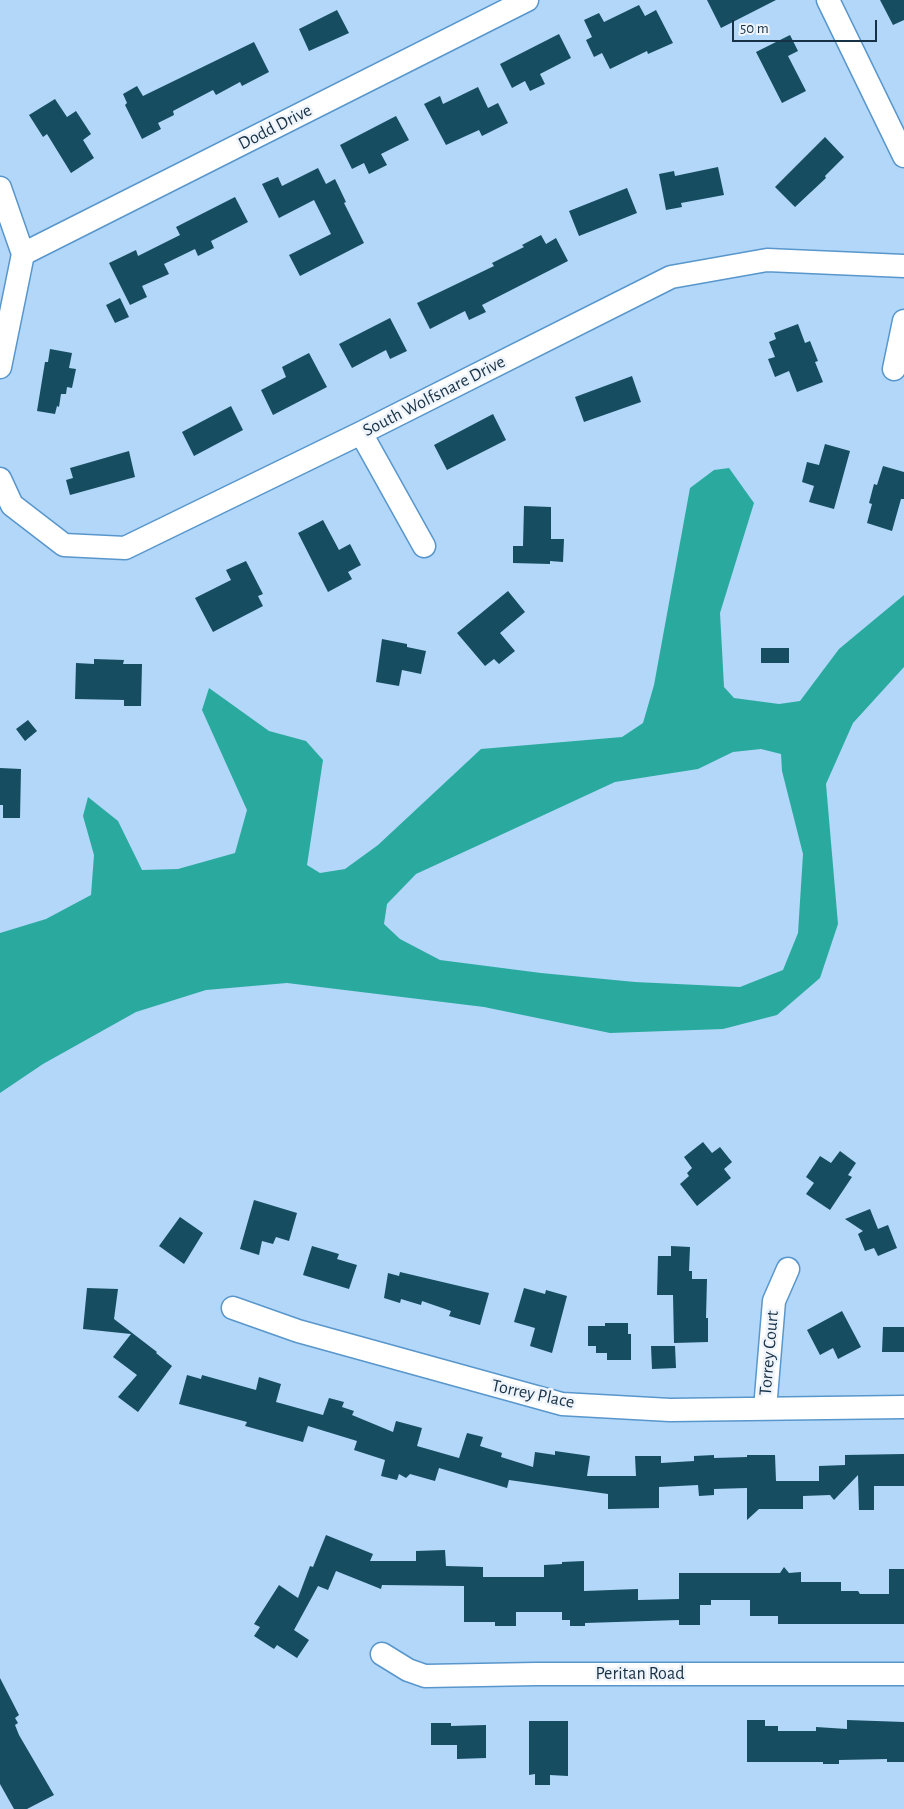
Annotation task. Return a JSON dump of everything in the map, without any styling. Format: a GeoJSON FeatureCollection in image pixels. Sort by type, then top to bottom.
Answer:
{"type":"FeatureCollection","features":[{"type":"Feature","properties":{"kind":"street","name":"Dodd Drive"},"geometry":{"type":"LineString","coordinates":[[23,254],[527,0]]}},
{"type":"Feature","properties":{"kind":"street"},"geometry":{"type":"LineString","coordinates":[[828,0],[904,156]]}},
{"type":"Feature","properties":{"kind":"street"},"geometry":{"type":"LineString","coordinates":[[0,188],[23,254],[0,367]]}},
{"type":"Feature","properties":{"kind":"street","name":"South Wolfsnare Drive"},"geometry":{"type":"LineString","coordinates":[[0,479],[12,505],[64,546],[125,548],[670,277],[767,260],[904,266]]}},
{"type":"Feature","properties":{"kind":"street"},"geometry":{"type":"LineString","coordinates":[[894,369],[904,321]]}},
{"type":"Feature","properties":{"kind":"street"},"geometry":{"type":"LineString","coordinates":[[361,432],[424,546]]}},
{"type":"Feature","properties":{"kind":"street","name":"Torrey Court"},"geometry":{"type":"LineString","coordinates":[[765,1409],[774,1301],[788,1269]]}},
{"type":"Feature","properties":{"kind":"street","name":"Torrey Place"},"geometry":{"type":"LineString","coordinates":[[233,1308],[298,1331],[562,1404],[670,1410],[904,1407]]}},
{"type":"Feature","properties":{"kind":"street","name":"Peritan Road"},"geometry":{"type":"LineString","coordinates":[[382,1654],[408,1670],[425,1676],[808,1672],[904,1674]]}},
{"type":"Feature","properties":{"kind":"shaded area"},"geometry":{"type":"Polygon","coordinates":[[[729,468],[754,503],[720,613],[724,687],[734,698],[779,704],[800,701],[839,649],[904,595],[904,667],[853,723],[826,784],[838,924],[820,978],[777,1015],[723,1029],[610,1033],[484,1007],[287,983],[206,990],[136,1012],[43,1064],[0,1093],[0,933],[46,919],[91,895],[94,855],[83,816],[88,797],[118,821],[142,870],[178,869],[235,853],[247,810],[202,710],[209,688],[269,731],[306,741],[323,760],[307,865],[320,873],[345,869],[378,845],[481,749],[622,737],[643,723],[654,685],[690,488],[714,470],[729,468]],[[761,749],[733,752],[698,769],[615,782],[416,874],[387,904],[384,924],[400,939],[440,960],[541,973],[635,982],[740,987],[783,970],[798,933],[803,854],[782,771],[781,754],[761,749]]]}},
{"type":"Feature","properties":{"kind":"building"},"geometry":{"type":"Polygon","coordinates":[[[707,0],[776,0],[721,28],[707,0]]]}},
{"type":"Feature","properties":{"kind":"building"},"geometry":{"type":"Polygon","coordinates":[[[880,0],[904,0],[904,20],[893,25],[880,0]]]}},
{"type":"Feature","properties":{"kind":"building"},"geometry":{"type":"Polygon","coordinates":[[[639,5],[645,16],[656,10],[673,43],[648,54],[647,51],[610,69],[602,53],[594,57],[586,40],[592,37],[584,20],[599,13],[604,22],[639,5]]]}},
{"type":"Feature","properties":{"kind":"building"},"geometry":{"type":"Polygon","coordinates":[[[337,10],[349,33],[309,51],[299,29],[337,10]]]}},
{"type":"Feature","properties":{"kind":"building"},"geometry":{"type":"Polygon","coordinates":[[[559,34],[571,58],[540,74],[545,84],[530,91],[525,81],[512,88],[500,64],[559,34]]]}},
{"type":"Feature","properties":{"kind":"building"},"geometry":{"type":"Polygon","coordinates":[[[790,35],[798,51],[788,56],[806,91],[782,103],[756,52],[790,35]]]}},
{"type":"Feature","properties":{"kind":"building"},"geometry":{"type":"Polygon","coordinates":[[[254,42],[269,72],[242,86],[240,82],[216,95],[213,90],[173,111],[174,115],[158,123],[161,129],[142,139],[125,105],[127,103],[123,94],[137,86],[143,96],[254,42]]]}},
{"type":"Feature","properties":{"kind":"building"},"geometry":{"type":"Polygon","coordinates":[[[478,87],[488,108],[498,103],[508,123],[482,136],[479,130],[446,145],[424,104],[440,96],[443,104],[478,87]]]}},
{"type":"Feature","properties":{"kind":"building"},"geometry":{"type":"Polygon","coordinates":[[[55,99],[67,117],[76,111],[91,134],[83,140],[94,158],[71,173],[47,134],[43,137],[29,115],[55,99]]]}},
{"type":"Feature","properties":{"kind":"building"},"geometry":{"type":"Polygon","coordinates":[[[396,116],[409,140],[381,154],[387,165],[369,174],[364,163],[352,169],[340,145],[396,116]]]}},
{"type":"Feature","properties":{"kind":"building"},"geometry":{"type":"Polygon","coordinates":[[[825,137],[844,157],[825,176],[826,178],[795,207],[775,187],[825,137]]]}},
{"type":"Feature","properties":{"kind":"building"},"geometry":{"type":"Polygon","coordinates":[[[718,167],[724,195],[681,203],[682,207],[666,210],[659,174],[674,171],[675,176],[718,167]]]}},
{"type":"Feature","properties":{"kind":"building"},"geometry":{"type":"Polygon","coordinates":[[[318,168],[326,184],[335,179],[346,202],[344,203],[364,243],[300,276],[289,255],[331,234],[314,200],[279,218],[262,184],[278,177],[282,186],[318,168]]]}},
{"type":"Feature","properties":{"kind":"building"},"geometry":{"type":"Polygon","coordinates":[[[627,188],[637,213],[579,236],[569,211],[627,188]]]}},
{"type":"Feature","properties":{"kind":"building"},"geometry":{"type":"Polygon","coordinates":[[[235,197],[248,222],[211,241],[214,248],[198,256],[195,249],[164,264],[169,274],[142,286],[147,297],[130,305],[109,263],[136,250],[138,256],[180,235],[176,227],[235,197]]]}},
{"type":"Feature","properties":{"kind":"building"},"geometry":{"type":"Polygon","coordinates":[[[541,235],[546,244],[556,238],[568,261],[482,305],[486,312],[469,320],[465,311],[430,329],[417,303],[494,266],[492,263],[524,247],[522,245],[541,235]]]}},
{"type":"Feature","properties":{"kind":"building"},"geometry":{"type":"Polygon","coordinates":[[[120,298],[129,317],[115,323],[106,305],[120,298]]]}},
{"type":"Feature","properties":{"kind":"building"},"geometry":{"type":"Polygon","coordinates":[[[390,318],[407,351],[390,359],[386,350],[352,368],[339,344],[390,318]]]}},
{"type":"Feature","properties":{"kind":"building"},"geometry":{"type":"Polygon","coordinates":[[[798,324],[805,343],[810,341],[818,361],[815,362],[823,382],[797,392],[789,371],[775,377],[768,359],[775,357],[769,342],[776,339],[774,333],[798,324]]]}},
{"type":"Feature","properties":{"kind":"building"},"geometry":{"type":"Polygon","coordinates":[[[50,349],[72,353],[69,368],[76,369],[72,388],[67,387],[66,394],[61,394],[59,407],[57,406],[55,414],[37,411],[45,362],[48,362],[50,349]]]}},
{"type":"Feature","properties":{"kind":"building"},"geometry":{"type":"Polygon","coordinates":[[[309,353],[327,387],[273,415],[261,390],[286,377],[282,367],[309,353]]]}},
{"type":"Feature","properties":{"kind":"building"},"geometry":{"type":"Polygon","coordinates":[[[632,376],[641,402],[584,422],[575,397],[632,376]]]}},
{"type":"Feature","properties":{"kind":"building"},"geometry":{"type":"Polygon","coordinates":[[[231,406],[243,430],[194,456],[182,432],[231,406]]]}},
{"type":"Feature","properties":{"kind":"building"},"geometry":{"type":"Polygon","coordinates":[[[493,414],[506,440],[447,470],[434,445],[493,414]]]}},
{"type":"Feature","properties":{"kind":"building"},"geometry":{"type":"Polygon","coordinates":[[[825,444],[850,451],[834,509],[809,502],[814,486],[802,482],[807,462],[819,465],[825,444]]]}},
{"type":"Feature","properties":{"kind":"building"},"geometry":{"type":"Polygon","coordinates":[[[129,451],[135,477],[70,495],[66,480],[73,478],[70,468],[129,451]]]}},
{"type":"Feature","properties":{"kind":"building"},"geometry":{"type":"Polygon","coordinates":[[[883,466],[904,472],[904,499],[901,499],[892,531],[867,523],[872,504],[869,503],[874,484],[877,485],[883,466]]]}},
{"type":"Feature","properties":{"kind":"building"},"geometry":{"type":"Polygon","coordinates":[[[524,506],[551,507],[551,539],[564,539],[563,562],[550,561],[550,564],[513,563],[513,546],[523,546],[524,506]]]}},
{"type":"Feature","properties":{"kind":"building"},"geometry":{"type":"Polygon","coordinates":[[[323,520],[339,550],[350,544],[361,565],[348,572],[352,579],[328,592],[298,533],[323,520]]]}},
{"type":"Feature","properties":{"kind":"building"},"geometry":{"type":"Polygon","coordinates":[[[246,561],[263,594],[258,596],[263,606],[213,632],[195,598],[231,580],[226,570],[246,561]]]}},
{"type":"Feature","properties":{"kind":"building"},"geometry":{"type":"Polygon","coordinates":[[[508,591],[525,612],[500,633],[515,651],[499,664],[494,659],[485,666],[457,633],[508,591]]]}},
{"type":"Feature","properties":{"kind":"building"},"geometry":{"type":"Polygon","coordinates":[[[382,639],[407,644],[407,647],[426,651],[421,674],[402,670],[399,686],[376,682],[382,639]]]}},
{"type":"Feature","properties":{"kind":"building"},"geometry":{"type":"Polygon","coordinates":[[[761,648],[789,648],[789,663],[761,663],[761,648]]]}},
{"type":"Feature","properties":{"kind":"building"},"geometry":{"type":"Polygon","coordinates":[[[94,659],[124,660],[123,664],[142,664],[141,706],[124,706],[124,700],[75,699],[76,663],[94,664],[94,659]]]}},
{"type":"Feature","properties":{"kind":"building"},"geometry":{"type":"Polygon","coordinates":[[[28,720],[37,731],[25,741],[16,729],[28,720]]]}},
{"type":"Feature","properties":{"kind":"building"},"geometry":{"type":"Polygon","coordinates":[[[0,768],[21,769],[20,818],[3,818],[3,805],[0,805],[0,768]]]}},
{"type":"Feature","properties":{"kind":"building"},"geometry":{"type":"Polygon","coordinates":[[[703,1142],[712,1153],[720,1147],[732,1162],[724,1169],[731,1178],[697,1206],[680,1184],[689,1176],[687,1173],[692,1168],[684,1157],[703,1142]]]}},
{"type":"Feature","properties":{"kind":"building"},"geometry":{"type":"Polygon","coordinates":[[[840,1151],[856,1163],[848,1175],[852,1177],[830,1210],[806,1194],[814,1183],[806,1177],[820,1156],[831,1163],[840,1151]]]}},
{"type":"Feature","properties":{"kind":"building"},"geometry":{"type":"Polygon","coordinates":[[[254,1200],[297,1213],[289,1241],[276,1237],[273,1244],[262,1241],[259,1255],[240,1249],[254,1200]]]}},
{"type":"Feature","properties":{"kind":"building"},"geometry":{"type":"Polygon","coordinates":[[[870,1209],[878,1229],[888,1225],[897,1248],[878,1256],[874,1248],[865,1251],[858,1234],[863,1231],[845,1219],[870,1209]]]}},
{"type":"Feature","properties":{"kind":"building"},"geometry":{"type":"Polygon","coordinates":[[[180,1217],[203,1233],[184,1264],[159,1246],[180,1217]]]}},
{"type":"Feature","properties":{"kind":"building"},"geometry":{"type":"Polygon","coordinates":[[[312,1246],[339,1254],[337,1259],[357,1265],[349,1289],[303,1275],[312,1246]]]}},
{"type":"Feature","properties":{"kind":"building"},"geometry":{"type":"Polygon","coordinates":[[[671,1246],[690,1247],[689,1271],[692,1271],[692,1279],[707,1279],[706,1318],[708,1318],[708,1342],[674,1343],[673,1295],[657,1295],[658,1256],[671,1256],[671,1246]]]}},
{"type":"Feature","properties":{"kind":"building"},"geometry":{"type":"Polygon","coordinates":[[[400,1272],[489,1293],[480,1325],[449,1316],[451,1311],[422,1301],[421,1305],[401,1299],[400,1303],[384,1298],[388,1273],[399,1276],[400,1272]]]}},
{"type":"Feature","properties":{"kind":"building"},"geometry":{"type":"Polygon","coordinates":[[[87,1288],[118,1289],[114,1319],[172,1366],[138,1412],[118,1397],[137,1375],[113,1357],[131,1334],[83,1329],[87,1288]]]}},
{"type":"Feature","properties":{"kind":"building"},"geometry":{"type":"Polygon","coordinates":[[[524,1288],[545,1294],[546,1290],[567,1296],[552,1353],[530,1346],[535,1328],[514,1322],[524,1288]]]}},
{"type":"Feature","properties":{"kind":"building"},"geometry":{"type":"Polygon","coordinates":[[[842,1311],[861,1347],[838,1359],[833,1348],[820,1355],[807,1330],[842,1311]]]}},
{"type":"Feature","properties":{"kind":"building"},"geometry":{"type":"Polygon","coordinates":[[[605,1323],[628,1323],[628,1334],[631,1334],[631,1360],[607,1360],[607,1353],[596,1353],[596,1346],[588,1346],[588,1326],[605,1326],[605,1323]]]}},
{"type":"Feature","properties":{"kind":"building"},"geometry":{"type":"Polygon","coordinates":[[[883,1327],[904,1327],[904,1352],[882,1352],[883,1327]]]}},
{"type":"Feature","properties":{"kind":"building"},"geometry":{"type":"Polygon","coordinates":[[[651,1346],[675,1346],[676,1368],[652,1369],[651,1346]]]}},
{"type":"Feature","properties":{"kind":"building"},"geometry":{"type":"Polygon","coordinates":[[[187,1375],[201,1379],[202,1375],[256,1390],[259,1377],[281,1384],[276,1402],[323,1415],[329,1398],[344,1402],[342,1407],[354,1411],[352,1415],[393,1432],[396,1421],[422,1428],[417,1446],[459,1458],[467,1433],[483,1437],[480,1446],[502,1453],[501,1457],[533,1467],[535,1452],[555,1455],[555,1451],[590,1456],[587,1476],[636,1476],[635,1456],[661,1456],[661,1463],[694,1461],[694,1456],[714,1455],[714,1458],[775,1455],[776,1481],[819,1481],[819,1466],[845,1465],[845,1455],[904,1454],[904,1486],[874,1486],[874,1510],[859,1510],[858,1475],[834,1500],[830,1495],[803,1496],[803,1509],[759,1509],[747,1520],[747,1488],[714,1489],[714,1495],[699,1496],[698,1485],[659,1487],[659,1508],[608,1509],[608,1494],[509,1480],[507,1488],[439,1468],[435,1481],[410,1474],[406,1478],[399,1474],[397,1480],[381,1476],[385,1460],[354,1450],[357,1441],[308,1426],[303,1442],[245,1426],[247,1422],[179,1404],[187,1375]]]}},
{"type":"Feature","properties":{"kind":"building"},"geometry":{"type":"Polygon","coordinates":[[[326,1535],[373,1554],[370,1561],[416,1561],[416,1551],[445,1550],[446,1566],[483,1567],[483,1577],[544,1577],[544,1565],[584,1561],[584,1591],[638,1589],[638,1600],[679,1599],[679,1573],[780,1573],[784,1567],[789,1573],[801,1572],[801,1582],[841,1582],[841,1591],[858,1591],[860,1594],[889,1594],[889,1569],[904,1569],[904,1624],[778,1624],[778,1616],[750,1616],[750,1600],[711,1600],[711,1605],[700,1605],[700,1625],[679,1625],[679,1620],[585,1623],[585,1626],[570,1626],[570,1620],[562,1620],[562,1612],[516,1612],[516,1626],[495,1626],[495,1622],[464,1622],[464,1586],[382,1585],[381,1589],[336,1571],[328,1590],[318,1586],[294,1630],[309,1640],[297,1658],[277,1645],[274,1649],[254,1636],[260,1627],[254,1624],[279,1585],[298,1598],[310,1566],[313,1567],[326,1535]]]}},
{"type":"Feature","properties":{"kind":"building"},"geometry":{"type":"Polygon","coordinates":[[[0,1678],[19,1715],[15,1718],[18,1723],[15,1725],[19,1735],[54,1795],[27,1809],[14,1809],[0,1784],[0,1678]]]}},
{"type":"Feature","properties":{"kind":"building"},"geometry":{"type":"Polygon","coordinates":[[[747,1720],[765,1720],[765,1726],[778,1726],[778,1731],[816,1731],[816,1727],[847,1729],[847,1720],[904,1722],[904,1762],[887,1762],[887,1759],[839,1760],[839,1764],[823,1764],[823,1762],[747,1762],[747,1720]]]}},
{"type":"Feature","properties":{"kind":"building"},"geometry":{"type":"Polygon","coordinates":[[[529,1721],[568,1721],[568,1776],[550,1775],[550,1785],[535,1785],[535,1774],[529,1775],[529,1721]]]}},
{"type":"Feature","properties":{"kind":"building"},"geometry":{"type":"Polygon","coordinates":[[[431,1723],[451,1723],[451,1726],[486,1725],[486,1758],[457,1759],[457,1745],[431,1745],[431,1723]]]}}]}
